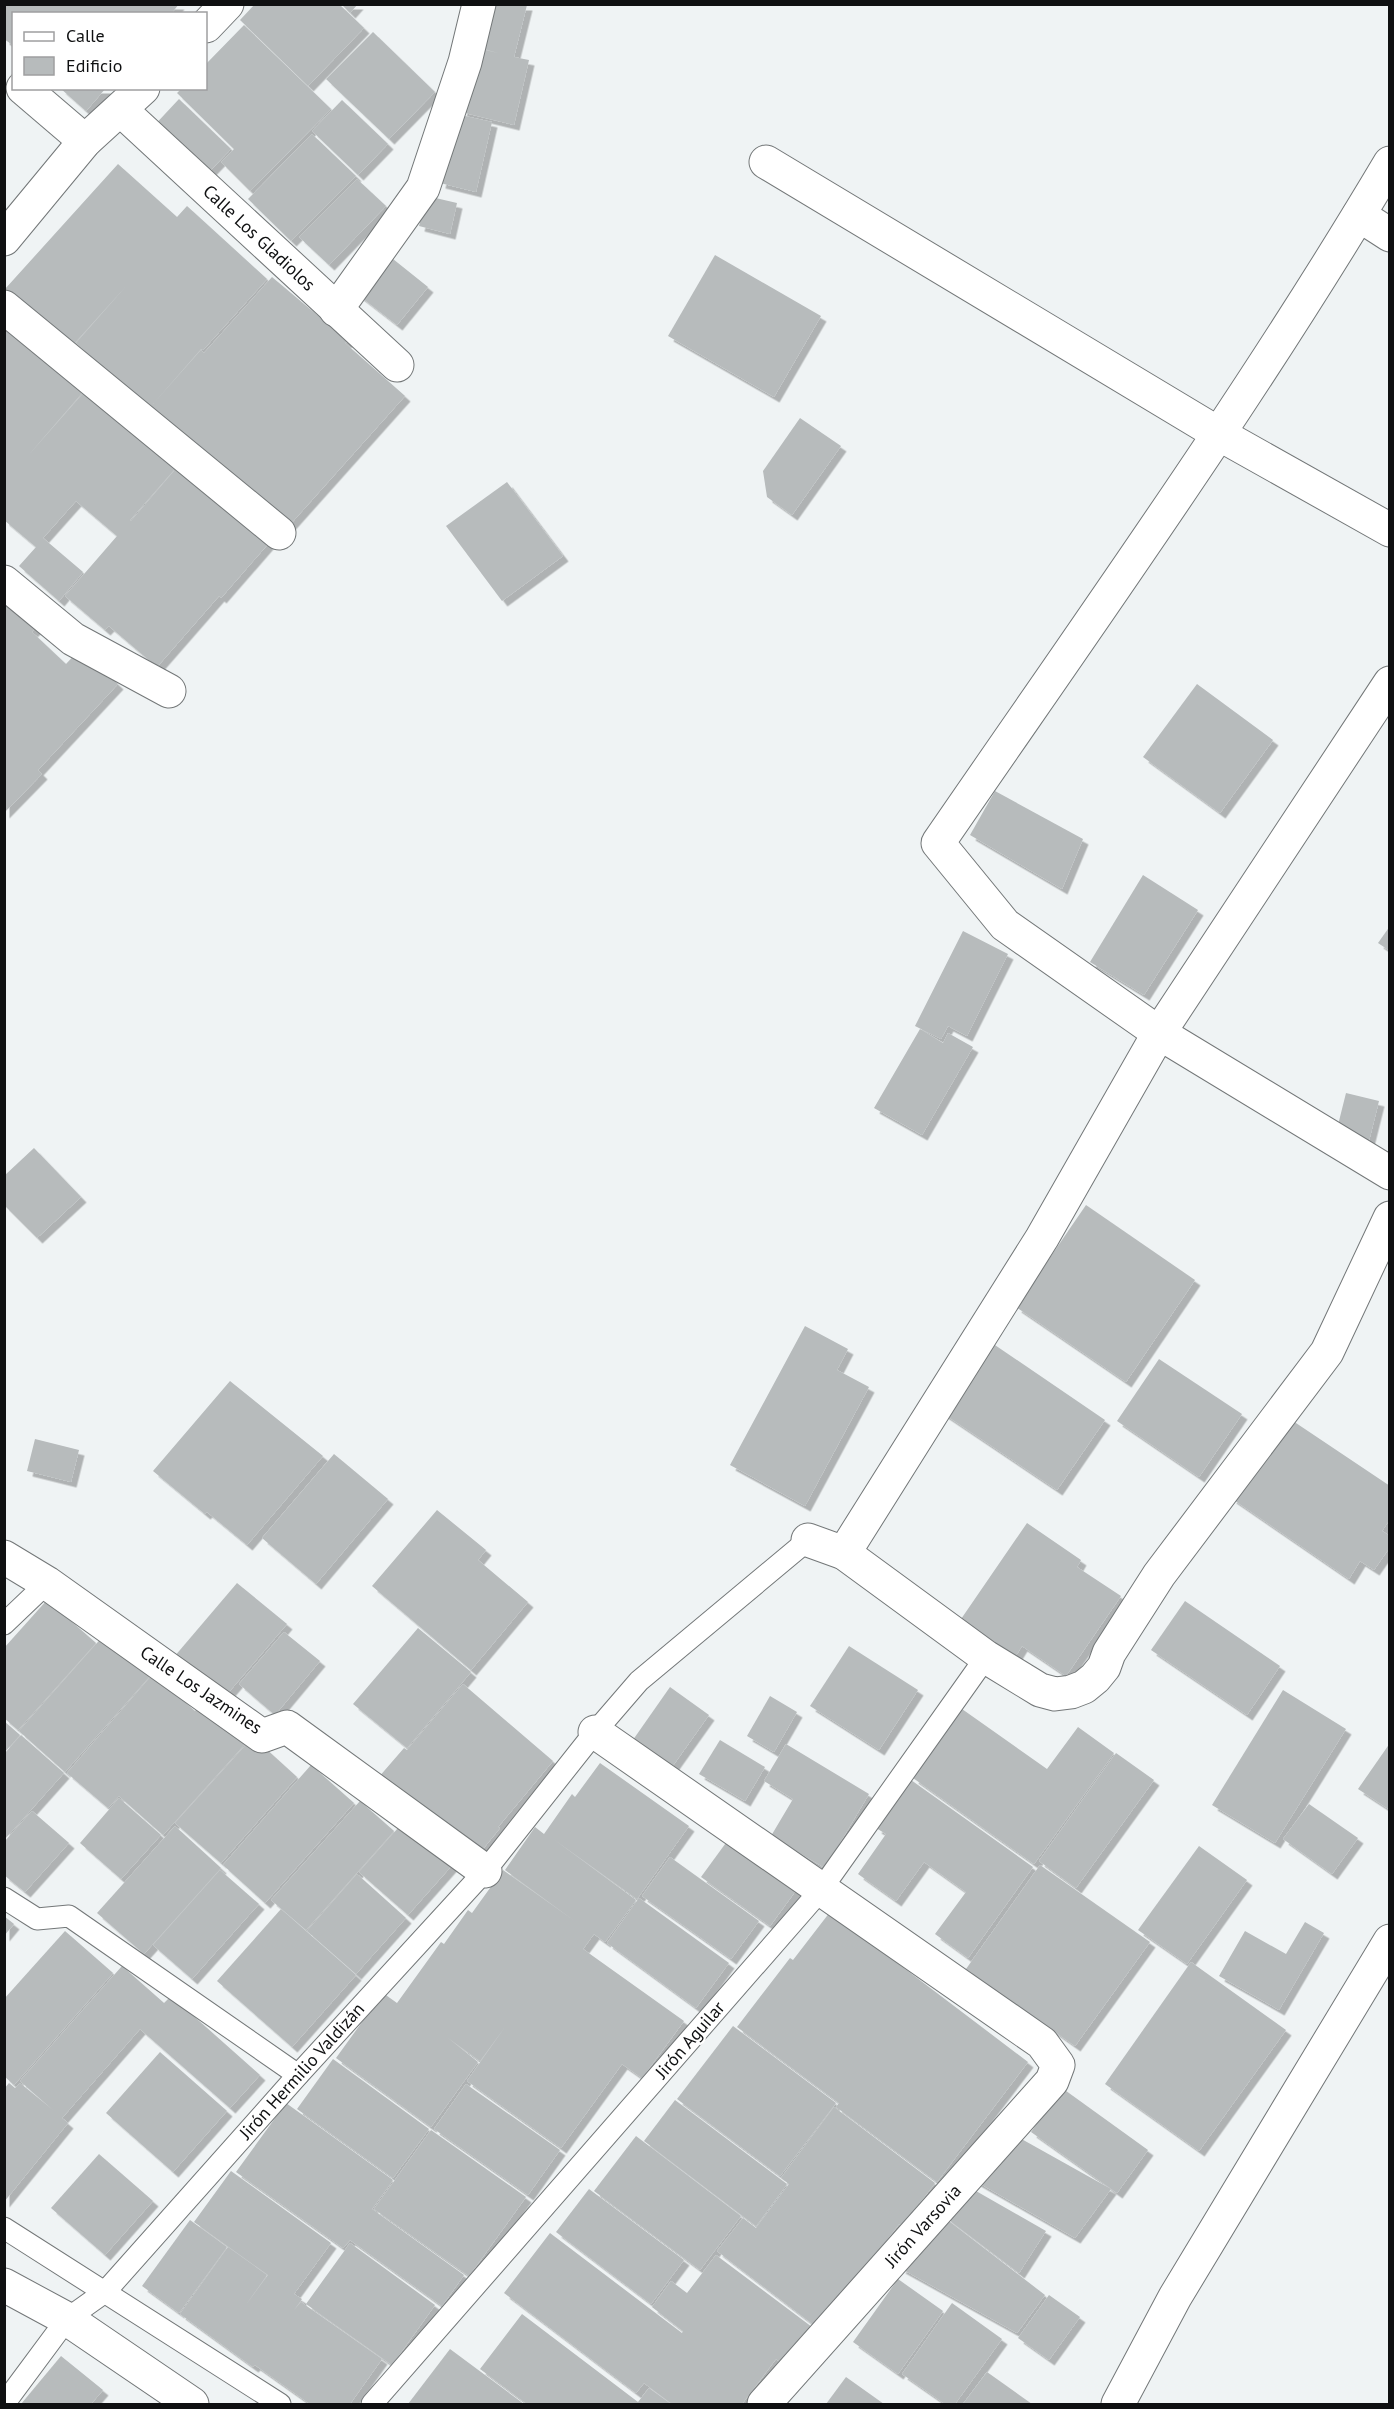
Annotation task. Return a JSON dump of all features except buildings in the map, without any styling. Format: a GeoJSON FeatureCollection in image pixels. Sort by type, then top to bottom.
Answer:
{"type":"FeatureCollection","features":[{"type":"Feature","properties":{"kind":"street"},"geometry":{"type":"LineString","coordinates":[[207,25],[227,4]]}},
{"type":"Feature","properties":{"kind":"street"},"geometry":{"type":"LineString","coordinates":[[336,310],[423,188],[465,62],[479,4]]}},
{"type":"Feature","properties":{"kind":"street"},"geometry":{"type":"LineString","coordinates":[[25,90],[85,141]]}},
{"type":"Feature","properties":{"kind":"street"},"geometry":{"type":"LineString","coordinates":[[4,239],[85,141],[132,99]]}},
{"type":"Feature","properties":{"kind":"street","name":"Calle Los Gladiolos"},"geometry":{"type":"LineString","coordinates":[[132,99],[336,310],[397,365]]}},
{"type":"Feature","properties":{"kind":"street"},"geometry":{"type":"LineString","coordinates":[[766,162],[1219,434],[1389,530]]}},
{"type":"Feature","properties":{"kind":"street"},"geometry":{"type":"LineString","coordinates":[[1389,164],[1219,434],[938,843],[1005,925],[1159,1033],[1389,1173]]}},
{"type":"Feature","properties":{"kind":"street"},"geometry":{"type":"LineString","coordinates":[[1359,215],[1389,235]]}},
{"type":"Feature","properties":{"kind":"street"},"geometry":{"type":"LineString","coordinates":[[4,307],[279,533]]}},
{"type":"Feature","properties":{"kind":"street"},"geometry":{"type":"LineString","coordinates":[[4,582],[73,639],[169,691]]}},
{"type":"Feature","properties":{"kind":"street"},"geometry":{"type":"LineString","coordinates":[[844,1553],[1042,1238],[1159,1033],[1389,683]]}},
{"type":"Feature","properties":{"kind":"street"},"geometry":{"type":"LineString","coordinates":[[808,1540],[844,1553],[986,1657],[1040,1690],[1055,1694],[1071,1692],[1084,1687],[1095,1678],[1159,1575],[1327,1352],[1389,1218]]}},
{"type":"Feature","properties":{"kind":"street","name":"Calle Los Jazmines"},"geometry":{"type":"LineString","coordinates":[[4,1557],[47,1583],[262,1736],[287,1727],[485,1870]]}},
{"type":"Feature","properties":{"kind":"street"},"geometry":{"type":"LineString","coordinates":[[595,1732],[820,1891]]}},
{"type":"Feature","properties":{"kind":"street","name":"Jirón Varsovia"},"geometry":{"type":"LineString","coordinates":[[764,2404],[1052,2081],[1058,2065],[1042,2043],[820,1891]]}},
{"type":"Feature","properties":{"kind":"street"},"geometry":{"type":"LineString","coordinates":[[1118,2404],[1175,2297],[1389,1941]]}},
{"type":"Feature","properties":{"kind":"street"},"geometry":{"type":"LineString","coordinates":[[4,2285],[67,2319],[192,2404]]}},
{"type":"Feature","properties":{"kind":"lane","name":"Jirón Hermilio Valdizán"},"geometry":{"type":"LineString","coordinates":[[4,2404],[67,2319],[105,2292],[485,1870],[595,1732],[639,1682],[808,1540]]}},
{"type":"Feature","properties":{"kind":"lane"},"geometry":{"type":"LineString","coordinates":[[4,1624],[47,1583]]}},
{"type":"Feature","properties":{"kind":"lane","name":"Jirón Aguilar"},"geometry":{"type":"LineString","coordinates":[[372,2404],[820,1891],[986,1657]]}},
{"type":"Feature","properties":{"kind":"lane"},"geometry":{"type":"LineString","coordinates":[[4,1898],[37,1919],[69,1917],[298,2075]]}},
{"type":"Feature","properties":{"kind":"lane"},"geometry":{"type":"LineString","coordinates":[[4,2228],[280,2404]]}}]}
